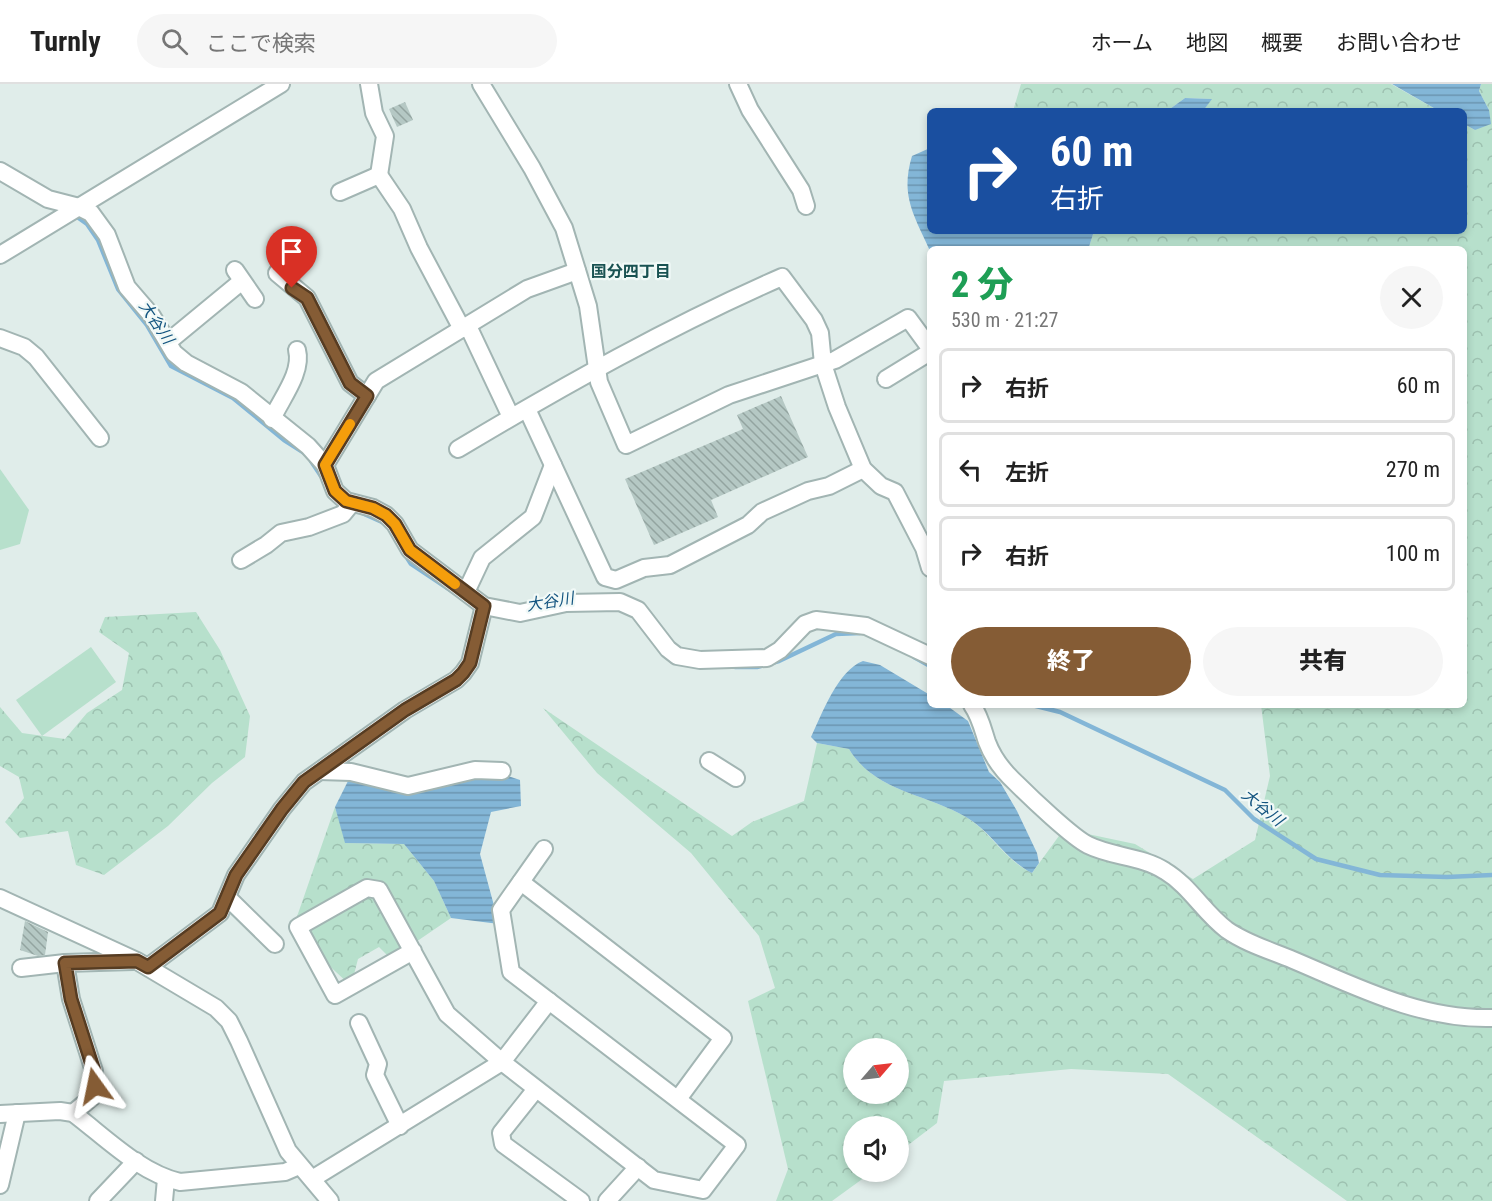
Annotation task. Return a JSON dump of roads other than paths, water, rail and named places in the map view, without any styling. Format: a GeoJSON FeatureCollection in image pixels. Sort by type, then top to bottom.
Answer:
{"type":"FeatureCollection","features":[{"type":"Feature","properties":{"kind":"street"},"geometry":{"type":"LineString","coordinates":[[0,255],[281,84]]}},
{"type":"Feature","properties":{"kind":"street"},"geometry":{"type":"LineString","coordinates":[[369,84],[374,113],[385,136],[379,175],[402,209],[419,248],[465,328],[511,417]]}},
{"type":"Feature","properties":{"kind":"street"},"geometry":{"type":"LineString","coordinates":[[481,84],[560,218],[588,306],[597,370],[626,445],[729,395],[835,360],[908,318],[927,346]]}},
{"type":"Feature","properties":{"kind":"street"},"geometry":{"type":"LineString","coordinates":[[738,84],[750,110],[801,190],[806,206]]}},
{"type":"Feature","properties":{"kind":"street"},"geometry":{"type":"LineString","coordinates":[[0,171],[48,199],[76,208],[100,223],[127,287],[152,316],[168,342],[186,363],[241,392],[308,446],[325,465],[335,491],[352,503],[373,508],[386,515],[395,524],[410,550],[484,606],[520,613],[566,603],[620,602],[638,610],[668,649],[677,656],[700,660],[767,658],[780,650],[805,624],[816,620],[866,626],[927,655]]}},
{"type":"Feature","properties":{"kind":"street"},"geometry":{"type":"LineString","coordinates":[[340,192],[379,175]]}},
{"type":"Feature","properties":{"kind":"street"},"geometry":{"type":"LineString","coordinates":[[325,465],[376,381],[527,289],[578,271]]}},
{"type":"Feature","properties":{"kind":"street"},"geometry":{"type":"LineString","coordinates":[[277,273],[307,298],[350,383],[367,396]]}},
{"type":"Feature","properties":{"kind":"street"},"geometry":{"type":"LineString","coordinates":[[168,342],[238,276],[255,299]]}},
{"type":"Feature","properties":{"kind":"street"},"geometry":{"type":"LineString","coordinates":[[458,449],[511,417],[706,310],[782,277],[818,327],[823,364],[837,407],[863,469],[880,486],[895,492],[927,558]]}},
{"type":"Feature","properties":{"kind":"street"},"geometry":{"type":"LineString","coordinates":[[0,338],[24,347],[36,357],[100,438]]}},
{"type":"Feature","properties":{"kind":"street"},"geometry":{"type":"LineString","coordinates":[[272,419],[295,374],[299,359],[297,350]]}},
{"type":"Feature","properties":{"kind":"street"},"geometry":{"type":"LineString","coordinates":[[886,379],[927,352]]}},
{"type":"Feature","properties":{"kind":"street"},"geometry":{"type":"LineString","coordinates":[[527,409],[605,577],[616,580],[644,568],[670,566],[748,525],[762,512],[808,491],[829,486],[863,469]]}},
{"type":"Feature","properties":{"kind":"street"},"geometry":{"type":"LineString","coordinates":[[466,592],[482,558],[533,517],[553,465]]}},
{"type":"Feature","properties":{"kind":"street"},"geometry":{"type":"LineString","coordinates":[[241,560],[281,533],[309,527],[343,514],[352,503]]}},
{"type":"Feature","properties":{"kind":"street"},"geometry":{"type":"LineString","coordinates":[[616,580],[620,602]]}},
{"type":"Feature","properties":{"kind":"street"},"geometry":{"type":"LineString","coordinates":[[21,968],[65,963],[142,964],[210,923],[220,913],[236,875],[282,809],[304,782],[405,710],[456,680],[463,673],[470,663],[484,606]]}},
{"type":"Feature","properties":{"kind":"street"},"geometry":{"type":"LineString","coordinates":[[973,708],[998,763],[1016,783],[1058,820],[1088,845],[1144,860],[1166,871],[1186,888],[1204,910],[1234,934],[1364,991],[1456,1017],[1492,1018]]}},
{"type":"Feature","properties":{"kind":"street"},"geometry":{"type":"LineString","coordinates":[[709,761],[736,778]]}},
{"type":"Feature","properties":{"kind":"street"},"geometry":{"type":"LineString","coordinates":[[320,771],[351,772],[408,786],[475,770],[502,771]]}},
{"type":"Feature","properties":{"kind":"street"},"geometry":{"type":"LineString","coordinates":[[413,951],[335,995],[298,927],[368,888],[379,890],[413,951],[447,1014],[502,1062],[654,1180],[703,1190],[737,1144],[511,972],[501,909],[544,849]]}},
{"type":"Feature","properties":{"kind":"street"},"geometry":{"type":"LineString","coordinates":[[521,882],[723,1038],[678,1099]]}},
{"type":"Feature","properties":{"kind":"street"},"geometry":{"type":"LineString","coordinates":[[227,897],[275,944]]}},
{"type":"Feature","properties":{"kind":"street"},"geometry":{"type":"LineString","coordinates":[[0,898],[142,964],[216,1008],[229,1021],[288,1151],[330,1201]]}},
{"type":"Feature","properties":{"kind":"street"},"geometry":{"type":"LineString","coordinates":[[65,963],[71,999],[94,1071],[95,1086],[92,1097],[73,1113]]}},
{"type":"Feature","properties":{"kind":"street"},"geometry":{"type":"LineString","coordinates":[[312,1179],[502,1062],[549,1001]]}},
{"type":"Feature","properties":{"kind":"street"},"geometry":{"type":"LineString","coordinates":[[359,1023],[378,1064],[375,1076],[400,1126]]}},
{"type":"Feature","properties":{"kind":"street"},"geometry":{"type":"LineString","coordinates":[[536,1089],[501,1133],[502,1144],[581,1201]]}},
{"type":"Feature","properties":{"kind":"street"},"geometry":{"type":"LineString","coordinates":[[0,1185],[8,1113],[73,1113],[136,1161],[166,1179],[194,1182],[285,1172],[299,1166]]}},
{"type":"Feature","properties":{"kind":"street"},"geometry":{"type":"LineString","coordinates":[[98,1201],[136,1161]]}},
{"type":"Feature","properties":{"kind":"street"},"geometry":{"type":"LineString","coordinates":[[607,1201],[638,1167]]}},
{"type":"Feature","properties":{"kind":"street"},"geometry":{"type":"LineString","coordinates":[[164,1201],[166,1179]]}},
{"type":"Feature","properties":{"kind":"water"},"geometry":{"type":"Polygon","coordinates":[[[1392,84],[1481,84],[1479,91],[1489,110],[1491,124],[1475,130],[1467,126],[1467,108],[1434,108],[1392,84]]]}},
{"type":"Feature","properties":{"kind":"water"},"geometry":{"type":"Polygon","coordinates":[[[1185,98],[1212,99],[1205,108],[1171,108],[1185,98]]]}},
{"type":"Feature","properties":{"kind":"water"},"geometry":{"type":"Polygon","coordinates":[[[927,149],[927,234],[1093,234],[1089,246],[928,246],[914,216],[908,194],[912,156],[927,149]]]}},
{"type":"Feature","properties":{"kind":"water"},"geometry":{"type":"Polygon","coordinates":[[[863,661],[880,665],[927,693],[927,708],[950,708],[968,721],[989,772],[1000,782],[1037,853],[1039,863],[1032,873],[1013,860],[983,830],[966,817],[887,783],[872,774],[849,749],[817,743],[811,737],[838,683],[854,666],[863,661]]]}},
{"type":"Feature","properties":{"kind":"water"},"geometry":{"type":"Polygon","coordinates":[[[496,772],[520,780],[521,806],[491,812],[480,854],[499,924],[451,918],[434,881],[404,844],[345,843],[335,807],[349,779],[395,790],[445,787],[496,772]]]}},
{"type":"Feature","properties":{"kind":"waterway","name":"大谷川"},"geometry":{"type":"LineString","coordinates":[[73,214],[87,224],[98,240],[118,289],[147,325],[171,366],[233,398],[284,440],[306,454]]}},
{"type":"Feature","properties":{"kind":"waterway","name":"大谷川"},"geometry":{"type":"LineString","coordinates":[[311,461],[321,476]]}},
{"type":"Feature","properties":{"kind":"waterway","name":"大谷川"},"geometry":{"type":"LineString","coordinates":[[362,513],[382,522]]}},
{"type":"Feature","properties":{"kind":"waterway","name":"大谷川"},"geometry":{"type":"LineString","coordinates":[[404,553],[411,564],[465,600]]}},
{"type":"Feature","properties":{"kind":"waterway","name":"大谷川"},"geometry":{"type":"LineString","coordinates":[[735,667],[757,667],[779,661],[836,634],[860,633]]}},
{"type":"Feature","properties":{"kind":"waterway","name":"大谷川"},"geometry":{"type":"LineString","coordinates":[[914,657],[927,664]]}},
{"type":"Feature","properties":{"kind":"waterway","name":"大谷川"},"geometry":{"type":"LineString","coordinates":[[1044,708],[1060,712],[1225,790],[1254,819],[1316,859],[1380,875],[1447,877],[1492,875]]}},
{"type":"Feature","properties":{"kind":"district","name":"国分四丁目"},"geometry":{"type":"Point","coordinates":[631,271]}}]}
